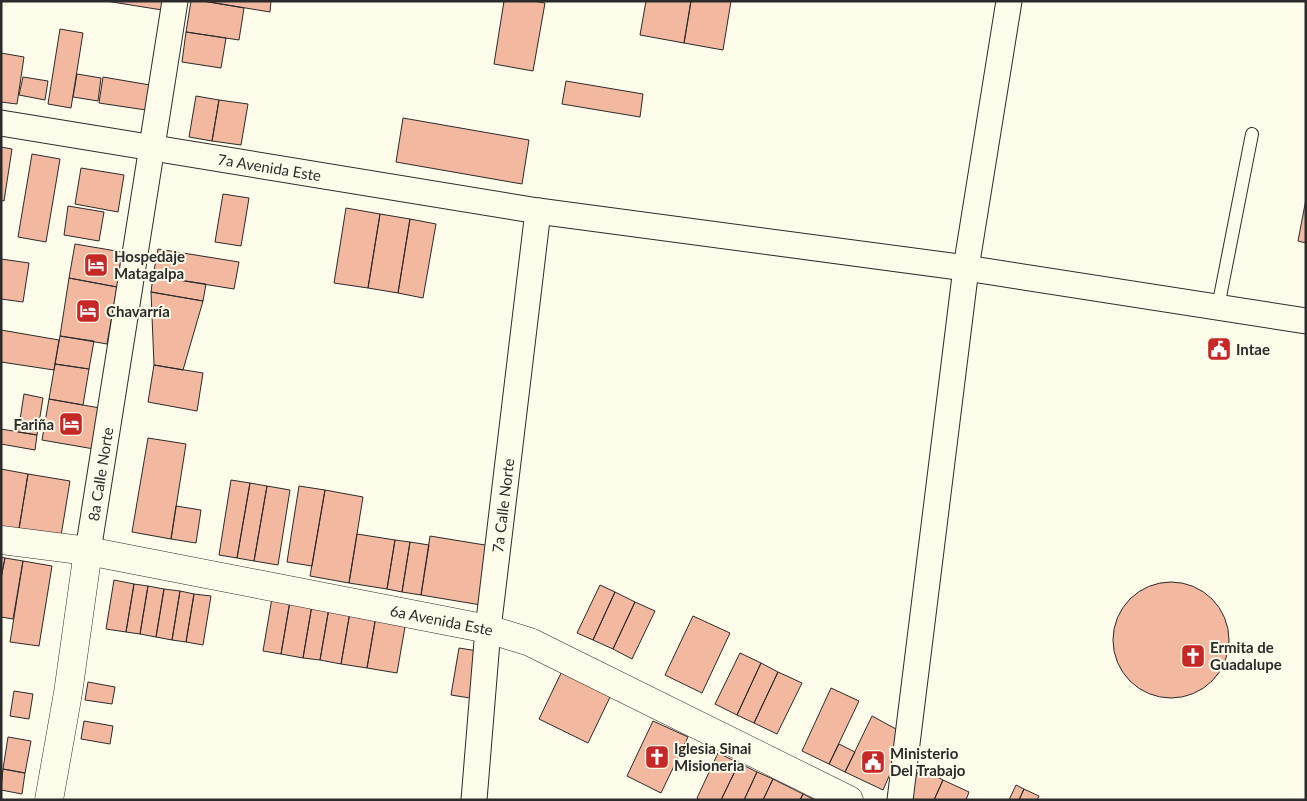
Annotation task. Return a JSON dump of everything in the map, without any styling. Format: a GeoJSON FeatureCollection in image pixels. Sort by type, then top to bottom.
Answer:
{"type":"FeatureCollection","features":[{"type":"Feature","properties":{"kind":"street","name":"8a Calle Norte"},"geometry":{"type":"LineString","coordinates":[[49,800],[68,693],[88,552],[175,1]]}},
{"type":"Feature","properties":{"kind":"street"},"geometry":{"type":"LineString","coordinates":[[900,800],[966,268],[1009,1]]}},
{"type":"Feature","properties":{"kind":"street","name":"7a Avenida Este"},"geometry":{"type":"LineString","coordinates":[[1,123],[538,211],[966,268],[1306,321]]}},
{"type":"Feature","properties":{"kind":"street","name":"7a Calle Norte"},"geometry":{"type":"LineString","coordinates":[[474,800],[488,629],[538,211]]}},
{"type":"Feature","properties":{"kind":"street","name":"6a Avenida Este"},"geometry":{"type":"LineString","coordinates":[[1,540],[88,552],[488,629],[530,642],[849,800]]}},
{"type":"Feature","properties":{"kind":"lane"},"geometry":{"type":"LineString","coordinates":[[1218,307],[1252,134]]}},
{"type":"Feature","properties":{"kind":"building"},"geometry":{"type":"Polygon","coordinates":[[[106,1],[163,1],[162,10],[106,1]]]}},
{"type":"Feature","properties":{"kind":"building"},"geometry":{"type":"Polygon","coordinates":[[[191,1],[203,1],[244,8],[239,40],[186,32],[191,1]]]}},
{"type":"Feature","properties":{"kind":"building"},"geometry":{"type":"Polygon","coordinates":[[[203,1],[271,1],[270,12],[203,1]]]}},
{"type":"Feature","properties":{"kind":"building"},"geometry":{"type":"Polygon","coordinates":[[[504,1],[545,3],[533,71],[494,64],[504,1]]]}},
{"type":"Feature","properties":{"kind":"building"},"geometry":{"type":"Polygon","coordinates":[[[646,1],[691,1],[684,43],[640,35],[646,1]]]}},
{"type":"Feature","properties":{"kind":"building"},"geometry":{"type":"Polygon","coordinates":[[[691,1],[731,1],[723,50],[684,43],[691,1]]]}},
{"type":"Feature","properties":{"kind":"building"},"geometry":{"type":"Polygon","coordinates":[[[60,29],[83,33],[71,108],[48,104],[60,29]]]}},
{"type":"Feature","properties":{"kind":"building"},"geometry":{"type":"Polygon","coordinates":[[[186,32],[226,38],[221,68],[182,62],[186,32]]]}},
{"type":"Feature","properties":{"kind":"building"},"geometry":{"type":"Polygon","coordinates":[[[1,53],[24,57],[17,104],[1,102],[1,53]]]}},
{"type":"Feature","properties":{"kind":"building"},"geometry":{"type":"Polygon","coordinates":[[[77,74],[101,78],[98,101],[73,97],[77,74]]]}},
{"type":"Feature","properties":{"kind":"building"},"geometry":{"type":"Polygon","coordinates":[[[23,77],[48,81],[45,100],[19,95],[23,77]]]}},
{"type":"Feature","properties":{"kind":"building"},"geometry":{"type":"Polygon","coordinates":[[[103,77],[150,85],[146,110],[99,103],[103,77]]]}},
{"type":"Feature","properties":{"kind":"building"},"geometry":{"type":"Polygon","coordinates":[[[566,81],[643,94],[640,117],[562,104],[566,81]]]}},
{"type":"Feature","properties":{"kind":"building"},"geometry":{"type":"Polygon","coordinates":[[[196,96],[219,100],[212,141],[189,137],[196,96]]]}},
{"type":"Feature","properties":{"kind":"building"},"geometry":{"type":"Polygon","coordinates":[[[219,100],[248,104],[241,145],[212,141],[219,100]]]}},
{"type":"Feature","properties":{"kind":"building"},"geometry":{"type":"Polygon","coordinates":[[[403,118],[529,140],[522,184],[396,162],[403,118]]]}},
{"type":"Feature","properties":{"kind":"building"},"geometry":{"type":"Polygon","coordinates":[[[1,147],[12,149],[4,201],[1,200],[1,147]]]}},
{"type":"Feature","properties":{"kind":"building"},"geometry":{"type":"Polygon","coordinates":[[[32,154],[60,159],[46,242],[18,237],[32,154]]]}},
{"type":"Feature","properties":{"kind":"building"},"geometry":{"type":"Polygon","coordinates":[[[81,168],[124,175],[118,212],[75,204],[81,168]]]}},
{"type":"Feature","properties":{"kind":"building"},"geometry":{"type":"Polygon","coordinates":[[[223,194],[249,198],[241,246],[215,242],[223,194]]]}},
{"type":"Feature","properties":{"kind":"building"},"geometry":{"type":"Polygon","coordinates":[[[1306,199],[1306,243],[1298,241],[1306,199]]]}},
{"type":"Feature","properties":{"kind":"building"},"geometry":{"type":"Polygon","coordinates":[[[68,206],[104,212],[99,241],[64,235],[68,206]]]}},
{"type":"Feature","properties":{"kind":"building"},"geometry":{"type":"Polygon","coordinates":[[[346,208],[380,214],[368,288],[334,283],[346,208]]]}},
{"type":"Feature","properties":{"kind":"building"},"geometry":{"type":"Polygon","coordinates":[[[380,214],[410,219],[398,293],[368,288],[380,214]]]}},
{"type":"Feature","properties":{"kind":"building"},"geometry":{"type":"Polygon","coordinates":[[[410,219],[436,224],[423,298],[398,293],[410,219]]]}},
{"type":"Feature","properties":{"kind":"building","name":"Hospedaje Matagalpa"},"geometry":{"type":"Polygon","coordinates":[[[75,244],[122,252],[117,287],[69,278],[75,244]]]}},
{"type":"Feature","properties":{"kind":"building"},"geometry":{"type":"Polygon","coordinates":[[[158,249],[239,262],[234,289],[153,276],[158,249]]]}},
{"type":"Feature","properties":{"kind":"building"},"geometry":{"type":"Polygon","coordinates":[[[1,259],[29,263],[23,302],[1,299],[1,259]]]}},
{"type":"Feature","properties":{"kind":"building"},"geometry":{"type":"Polygon","coordinates":[[[153,276],[206,284],[203,301],[151,292],[153,276]]]}},
{"type":"Feature","properties":{"kind":"building","name":"Chavarría"},"geometry":{"type":"Polygon","coordinates":[[[69,278],[117,287],[107,344],[60,336],[69,278]]]}},
{"type":"Feature","properties":{"kind":"building"},"geometry":{"type":"Polygon","coordinates":[[[151,292],[203,301],[183,370],[154,365],[151,292]]]}},
{"type":"Feature","properties":{"kind":"building"},"geometry":{"type":"Polygon","coordinates":[[[1,330],[59,340],[54,370],[1,362],[1,330]]]}},
{"type":"Feature","properties":{"kind":"building"},"geometry":{"type":"Polygon","coordinates":[[[60,336],[94,341],[89,369],[55,364],[60,336]]]}},
{"type":"Feature","properties":{"kind":"building"},"geometry":{"type":"Polygon","coordinates":[[[55,364],[89,369],[83,405],[49,399],[55,364]]]}},
{"type":"Feature","properties":{"kind":"building"},"geometry":{"type":"Polygon","coordinates":[[[154,365],[203,373],[197,411],[148,402],[154,365]]]}},
{"type":"Feature","properties":{"kind":"building"},"geometry":{"type":"Polygon","coordinates":[[[24,394],[43,398],[37,435],[18,432],[24,394]]]}},
{"type":"Feature","properties":{"kind":"building","name":"Fariña"},"geometry":{"type":"Polygon","coordinates":[[[49,399],[100,408],[94,449],[42,440],[49,399]]]}},
{"type":"Feature","properties":{"kind":"building"},"geometry":{"type":"Polygon","coordinates":[[[1,429],[37,435],[35,450],[1,444],[1,429]]]}},
{"type":"Feature","properties":{"kind":"building"},"geometry":{"type":"Polygon","coordinates":[[[148,438],[186,444],[171,539],[132,532],[148,438]]]}},
{"type":"Feature","properties":{"kind":"building"},"geometry":{"type":"Polygon","coordinates":[[[1,469],[28,474],[18,535],[1,532],[1,469]]]}},
{"type":"Feature","properties":{"kind":"building"},"geometry":{"type":"Polygon","coordinates":[[[28,474],[70,481],[60,542],[18,535],[28,474]]]}},
{"type":"Feature","properties":{"kind":"building"},"geometry":{"type":"Polygon","coordinates":[[[231,480],[250,483],[237,558],[219,555],[231,480]]]}},
{"type":"Feature","properties":{"kind":"building"},"geometry":{"type":"Polygon","coordinates":[[[250,483],[267,486],[254,561],[237,558],[250,483]]]}},
{"type":"Feature","properties":{"kind":"building"},"geometry":{"type":"Polygon","coordinates":[[[267,486],[290,490],[278,565],[254,561],[267,486]]]}},
{"type":"Feature","properties":{"kind":"building"},"geometry":{"type":"Polygon","coordinates":[[[299,486],[325,490],[312,566],[287,562],[299,486]]]}},
{"type":"Feature","properties":{"kind":"building"},"geometry":{"type":"Polygon","coordinates":[[[325,490],[363,497],[349,583],[310,576],[325,490]]]}},
{"type":"Feature","properties":{"kind":"building"},"geometry":{"type":"Polygon","coordinates":[[[176,506],[201,510],[196,543],[171,539],[176,506]]]}},
{"type":"Feature","properties":{"kind":"building"},"geometry":{"type":"Polygon","coordinates":[[[357,534],[395,540],[387,589],[349,583],[357,534]]]}},
{"type":"Feature","properties":{"kind":"building"},"geometry":{"type":"Polygon","coordinates":[[[430,536],[491,546],[481,605],[421,595],[430,536]]]}},
{"type":"Feature","properties":{"kind":"building"},"geometry":{"type":"Polygon","coordinates":[[[395,540],[410,542],[402,592],[387,589],[395,540]]]}},
{"type":"Feature","properties":{"kind":"building"},"geometry":{"type":"Polygon","coordinates":[[[410,542],[429,545],[421,595],[402,592],[410,542]]]}},
{"type":"Feature","properties":{"kind":"building"},"geometry":{"type":"Polygon","coordinates":[[[1,557],[5,558],[1,578],[1,557]]]}},
{"type":"Feature","properties":{"kind":"building"},"geometry":{"type":"Polygon","coordinates":[[[5,558],[23,561],[13,619],[1,617],[1,578],[5,558]]]}},
{"type":"Feature","properties":{"kind":"building"},"geometry":{"type":"Polygon","coordinates":[[[23,561],[52,566],[39,646],[10,642],[23,561]]]}},
{"type":"Feature","properties":{"kind":"building"},"geometry":{"type":"Polygon","coordinates":[[[114,580],[134,584],[126,632],[106,629],[114,580]]]}},
{"type":"Feature","properties":{"kind":"building"},"geometry":{"type":"Polygon","coordinates":[[[1171,582],[1193,586],[1212,599],[1225,618],[1229,640],[1225,662],[1212,681],[1193,694],[1171,698],[1149,694],[1130,681],[1117,662],[1113,640],[1117,618],[1130,599],[1149,586],[1171,582]]]}},
{"type":"Feature","properties":{"kind":"building"},"geometry":{"type":"Polygon","coordinates":[[[134,584],[148,586],[140,634],[126,632],[134,584]]]}},
{"type":"Feature","properties":{"kind":"building"},"geometry":{"type":"Polygon","coordinates":[[[600,585],[615,592],[593,640],[577,633],[600,585]]]}},
{"type":"Feature","properties":{"kind":"building"},"geometry":{"type":"Polygon","coordinates":[[[148,586],[164,589],[156,637],[140,634],[148,586]]]}},
{"type":"Feature","properties":{"kind":"building"},"geometry":{"type":"Polygon","coordinates":[[[164,589],[180,591],[172,640],[156,637],[164,589]]]}},
{"type":"Feature","properties":{"kind":"building"},"geometry":{"type":"Polygon","coordinates":[[[180,591],[194,594],[186,642],[172,640],[180,591]]]}},
{"type":"Feature","properties":{"kind":"building"},"geometry":{"type":"Polygon","coordinates":[[[615,592],[635,602],[613,649],[593,640],[615,592]]]}},
{"type":"Feature","properties":{"kind":"building"},"geometry":{"type":"Polygon","coordinates":[[[194,594],[211,596],[203,645],[186,642],[194,594]]]}},
{"type":"Feature","properties":{"kind":"building"},"geometry":{"type":"Polygon","coordinates":[[[272,598],[290,601],[281,654],[263,651],[272,598]]]}},
{"type":"Feature","properties":{"kind":"building"},"geometry":{"type":"Polygon","coordinates":[[[290,601],[312,605],[303,658],[281,654],[290,601]]]}},
{"type":"Feature","properties":{"kind":"building"},"geometry":{"type":"Polygon","coordinates":[[[635,602],[655,611],[632,659],[613,649],[635,602]]]}},
{"type":"Feature","properties":{"kind":"building"},"geometry":{"type":"Polygon","coordinates":[[[312,605],[329,608],[320,660],[303,658],[312,605]]]}},
{"type":"Feature","properties":{"kind":"building"},"geometry":{"type":"Polygon","coordinates":[[[329,608],[350,612],[341,664],[320,660],[329,608]]]}},
{"type":"Feature","properties":{"kind":"building"},"geometry":{"type":"Polygon","coordinates":[[[350,612],[376,616],[367,668],[341,664],[350,612]]]}},
{"type":"Feature","properties":{"kind":"building"},"geometry":{"type":"Polygon","coordinates":[[[376,616],[406,621],[397,673],[367,668],[376,616]]]}},
{"type":"Feature","properties":{"kind":"building"},"geometry":{"type":"Polygon","coordinates":[[[693,616],[730,633],[702,693],[665,675],[693,616]]]}},
{"type":"Feature","properties":{"kind":"building"},"geometry":{"type":"Polygon","coordinates":[[[459,648],[478,651],[470,698],[451,695],[459,648]]]}},
{"type":"Feature","properties":{"kind":"building"},"geometry":{"type":"Polygon","coordinates":[[[740,653],[761,663],[737,715],[715,704],[740,653]]]}},
{"type":"Feature","properties":{"kind":"building"},"geometry":{"type":"Polygon","coordinates":[[[761,663],[778,672],[754,723],[737,715],[761,663]]]}},
{"type":"Feature","properties":{"kind":"building"},"geometry":{"type":"Polygon","coordinates":[[[563,669],[612,693],[588,743],[539,719],[563,669]]]}},
{"type":"Feature","properties":{"kind":"building"},"geometry":{"type":"Polygon","coordinates":[[[778,672],[802,683],[777,734],[754,723],[778,672]]]}},
{"type":"Feature","properties":{"kind":"building"},"geometry":{"type":"Polygon","coordinates":[[[88,682],[115,687],[112,704],[85,700],[88,682]]]}},
{"type":"Feature","properties":{"kind":"building"},"geometry":{"type":"Polygon","coordinates":[[[831,688],[859,701],[829,764],[802,751],[831,688]]]}},
{"type":"Feature","properties":{"kind":"building"},"geometry":{"type":"Polygon","coordinates":[[[14,691],[33,694],[29,719],[10,716],[14,691]]]}},
{"type":"Feature","properties":{"kind":"building","name":"Ministerio Del Trabajo"},"geometry":{"type":"Polygon","coordinates":[[[872,716],[907,735],[883,790],[845,772],[872,716]]]}},
{"type":"Feature","properties":{"kind":"building"},"geometry":{"type":"Polygon","coordinates":[[[84,721],[113,726],[110,744],[81,739],[84,721]]]}},
{"type":"Feature","properties":{"kind":"building","name":"Iglesia Sinai Misioneria"},"geometry":{"type":"Polygon","coordinates":[[[653,721],[688,737],[661,793],[627,776],[653,721]]]}},
{"type":"Feature","properties":{"kind":"building"},"geometry":{"type":"Polygon","coordinates":[[[8,737],[31,741],[25,773],[3,769],[8,737]]]}},
{"type":"Feature","properties":{"kind":"building"},"geometry":{"type":"Polygon","coordinates":[[[839,744],[855,752],[845,772],[829,764],[839,744]]]}},
{"type":"Feature","properties":{"kind":"building"},"geometry":{"type":"Polygon","coordinates":[[[718,753],[739,763],[721,800],[700,800],[697,798],[718,753]]]}},
{"type":"Feature","properties":{"kind":"building"},"geometry":{"type":"Polygon","coordinates":[[[739,763],[757,772],[744,800],[721,800],[739,763]]]}},
{"type":"Feature","properties":{"kind":"building"},"geometry":{"type":"Polygon","coordinates":[[[920,768],[943,780],[934,800],[905,799],[920,768]]]}},
{"type":"Feature","properties":{"kind":"building"},"geometry":{"type":"Polygon","coordinates":[[[3,769],[25,773],[22,794],[1,790],[3,769]]]}},
{"type":"Feature","properties":{"kind":"building"},"geometry":{"type":"Polygon","coordinates":[[[757,772],[773,779],[763,800],[744,800],[757,772]]]}},
{"type":"Feature","properties":{"kind":"building"},"geometry":{"type":"Polygon","coordinates":[[[773,779],[803,794],[800,800],[763,800],[773,779]]]}},
{"type":"Feature","properties":{"kind":"building"},"geometry":{"type":"Polygon","coordinates":[[[943,780],[969,792],[966,800],[934,800],[943,780]]]}},
{"type":"Feature","properties":{"kind":"building"},"geometry":{"type":"Polygon","coordinates":[[[1016,785],[1024,789],[1019,800],[1009,800],[1016,785]]]}},
{"type":"Feature","properties":{"kind":"building"},"geometry":{"type":"Polygon","coordinates":[[[1024,789],[1039,796],[1037,800],[1019,800],[1024,789]]]}},
{"type":"Feature","properties":{"kind":"building"},"geometry":{"type":"Polygon","coordinates":[[[803,794],[815,800],[800,800],[803,794]]]}},
{"type":"Feature","properties":{"kind":"place","name":"Hospedaje Matagalpa"},"geometry":{"type":"Point","coordinates":[96,265]}},
{"type":"Feature","properties":{"kind":"place","name":"Chavarría"},"geometry":{"type":"Point","coordinates":[88,311]}},
{"type":"Feature","properties":{"kind":"place","name":"Intae"},"geometry":{"type":"Point","coordinates":[1219,349]}},
{"type":"Feature","properties":{"kind":"place","name":"Fariña"},"geometry":{"type":"Point","coordinates":[71,424]}},
{"type":"Feature","properties":{"kind":"place","name":"Ermita de Guadalupe"},"geometry":{"type":"Point","coordinates":[1193,656]}},
{"type":"Feature","properties":{"kind":"place","name":"Iglesia Sinai Misioneria"},"geometry":{"type":"Point","coordinates":[657,757]}},
{"type":"Feature","properties":{"kind":"place","name":"Ministerio Del Trabajo"},"geometry":{"type":"Point","coordinates":[873,762]}}]}
